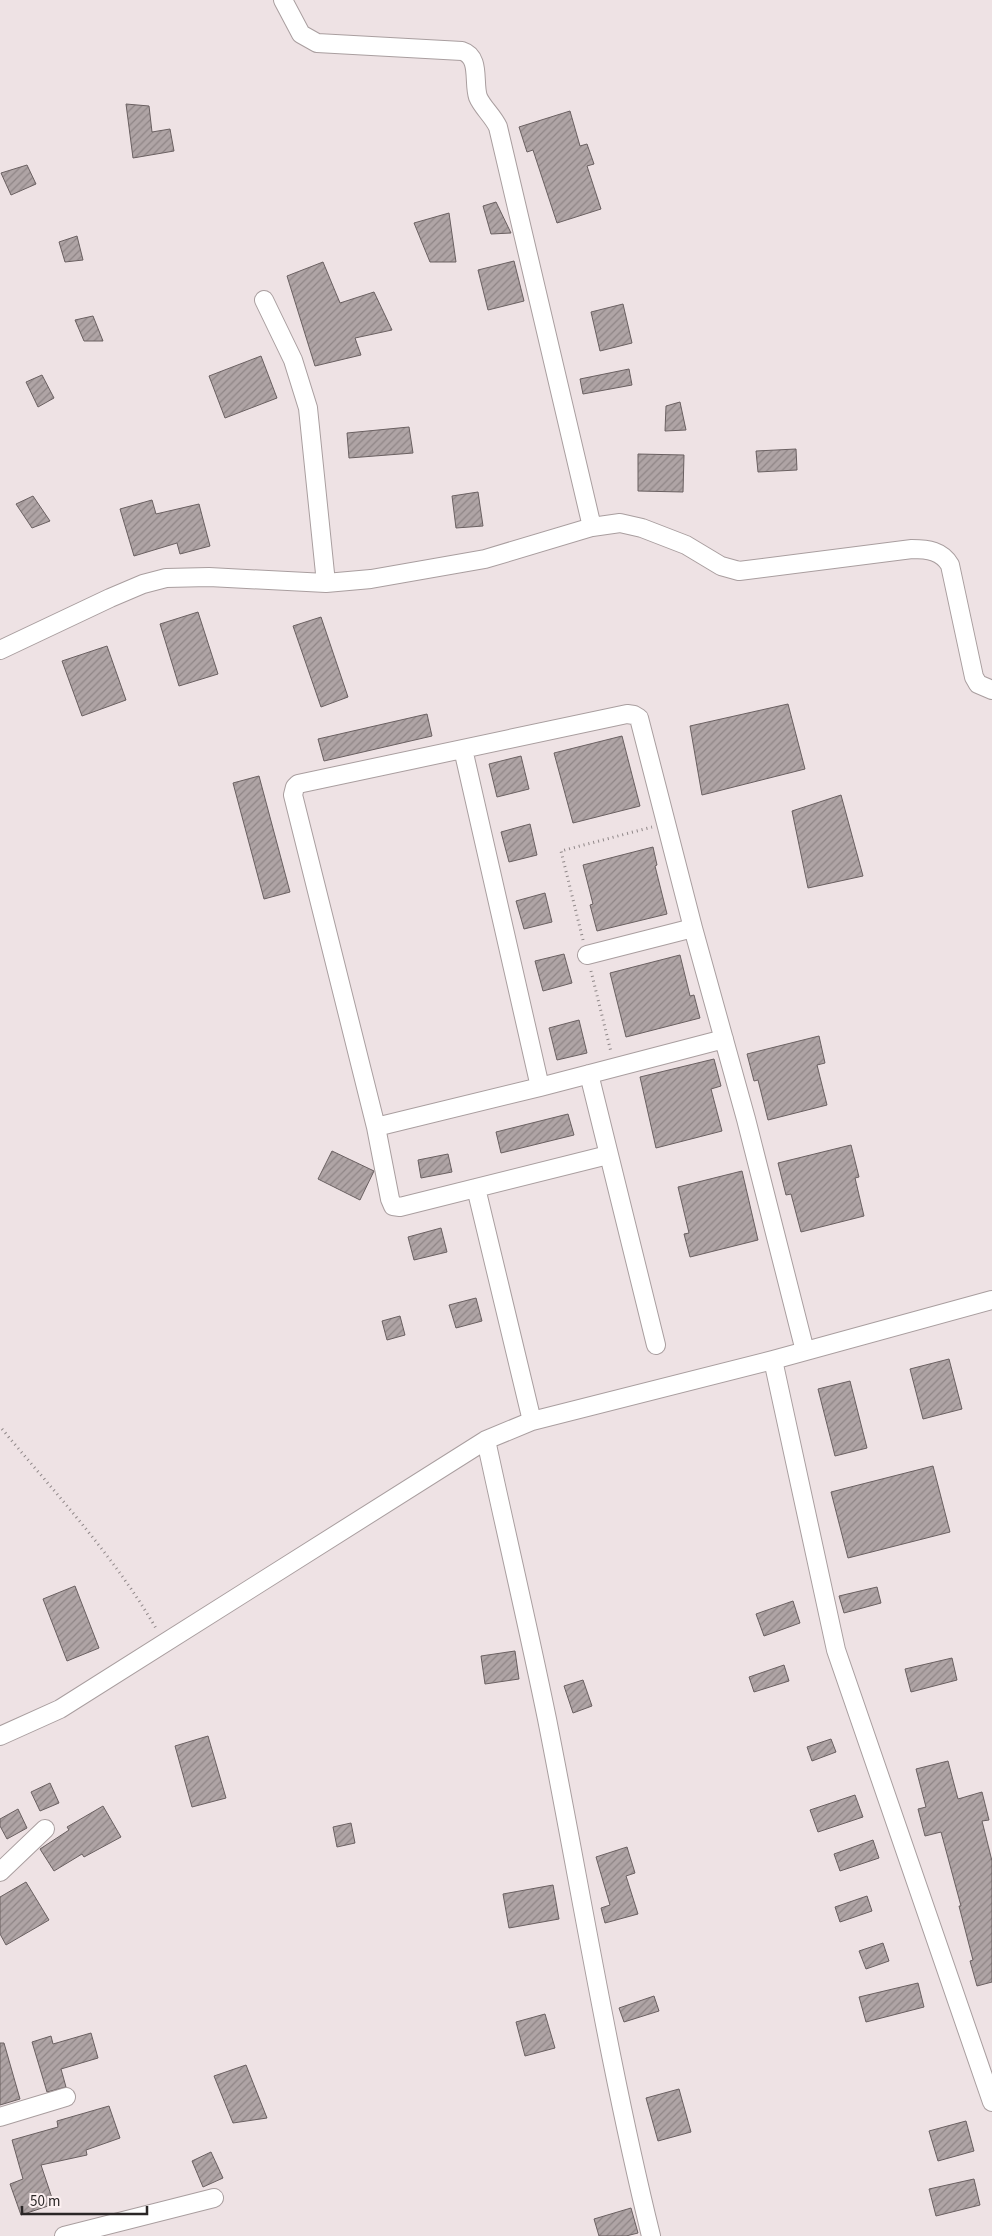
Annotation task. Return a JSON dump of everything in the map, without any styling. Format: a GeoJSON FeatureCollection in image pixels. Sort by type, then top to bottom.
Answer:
{"type":"FeatureCollection","features":[{"type":"Feature","properties":{"kind":"street"},"geometry":{"type":"LineString","coordinates":[[283,0],[301,34],[317,44],[462,51],[467,53],[472,59],[478,96],[494,118],[498,127],[592,527]]}},
{"type":"Feature","properties":{"kind":"street"},"geometry":{"type":"LineString","coordinates":[[264,300],[293,360],[308,408],[326,583]]}},
{"type":"Feature","properties":{"kind":"street"},"geometry":{"type":"LineString","coordinates":[[0,650],[110,598],[143,584],[166,578],[209,577],[326,583],[380,578],[477,561],[610,523],[630,525],[686,545],[721,566],[739,571],[912,549],[923,549],[941,554],[950,566],[974,677],[978,684],[992,690]]}},
{"type":"Feature","properties":{"kind":"street"},"geometry":{"type":"LineString","coordinates":[[608,1155],[400,1207],[393,1206],[376,1127],[293,790],[295,787],[302,782],[627,714],[634,715],[641,721],[693,928],[724,1039],[805,1351]]}},
{"type":"Feature","properties":{"kind":"street"},"geometry":{"type":"LineString","coordinates":[[463,748],[540,1087]]}},
{"type":"Feature","properties":{"kind":"street"},"geometry":{"type":"LineString","coordinates":[[587,955],[693,928]]}},
{"type":"Feature","properties":{"kind":"street"},"geometry":{"type":"LineString","coordinates":[[376,1127],[724,1039]]}},
{"type":"Feature","properties":{"kind":"street"},"geometry":{"type":"LineString","coordinates":[[588,1074],[656,1344]]}},
{"type":"Feature","properties":{"kind":"street"},"geometry":{"type":"LineString","coordinates":[[476,1188],[532,1421]]}},
{"type":"Feature","properties":{"kind":"street"},"geometry":{"type":"LineString","coordinates":[[0,1736],[60,1709],[486,1440],[532,1421],[773,1360],[992,1300]]}},
{"type":"Feature","properties":{"kind":"street"},"geometry":{"type":"LineString","coordinates":[[773,1360],[836,1650],[992,2102]]}},
{"type":"Feature","properties":{"kind":"street"},"geometry":{"type":"LineString","coordinates":[[486,1440],[546,1719],[586,1930],[634,2167],[650,2236]]}},
{"type":"Feature","properties":{"kind":"street"},"geometry":{"type":"LineString","coordinates":[[0,1872],[46,1829]]}},
{"type":"Feature","properties":{"kind":"street"},"geometry":{"type":"LineString","coordinates":[[0,2117],[66,2097]]}},
{"type":"Feature","properties":{"kind":"street"},"geometry":{"type":"LineString","coordinates":[[64,2236],[214,2198]]}},
{"type":"Feature","properties":{"kind":"path"},"geometry":{"type":"LineString","coordinates":[[615,1066],[561,851],[667,823]]}},
{"type":"Feature","properties":{"kind":"path"},"geometry":{"type":"LineString","coordinates":[[2,1429],[100,1545],[136,1594],[165,1644]]}},
{"type":"Feature","properties":{"kind":"building"},"geometry":{"type":"Polygon","coordinates":[[[126,104],[149,106],[152,132],[170,129],[174,151],[133,158],[126,104]]]}},
{"type":"Feature","properties":{"kind":"building"},"geometry":{"type":"Polygon","coordinates":[[[570,111],[580,146],[587,144],[594,164],[587,166],[601,209],[557,223],[533,150],[527,152],[519,127],[570,111]]]}},
{"type":"Feature","properties":{"kind":"building"},"geometry":{"type":"Polygon","coordinates":[[[27,165],[36,184],[11,195],[1,173],[27,165]]]}},
{"type":"Feature","properties":{"kind":"building"},"geometry":{"type":"Polygon","coordinates":[[[496,202],[511,233],[491,234],[483,206],[496,202]]]}},
{"type":"Feature","properties":{"kind":"building"},"geometry":{"type":"Polygon","coordinates":[[[449,213],[456,262],[430,262],[414,223],[449,213]]]}},
{"type":"Feature","properties":{"kind":"building"},"geometry":{"type":"Polygon","coordinates":[[[77,236],[83,260],[65,262],[59,242],[77,236]]]}},
{"type":"Feature","properties":{"kind":"building"},"geometry":{"type":"Polygon","coordinates":[[[514,261],[524,301],[488,310],[478,270],[514,261]]]}},
{"type":"Feature","properties":{"kind":"building"},"geometry":{"type":"Polygon","coordinates":[[[323,262],[340,303],[374,292],[392,330],[355,338],[361,355],[315,366],[287,276],[323,262]]]}},
{"type":"Feature","properties":{"kind":"building"},"geometry":{"type":"Polygon","coordinates":[[[623,304],[632,343],[600,351],[591,312],[623,304]]]}},
{"type":"Feature","properties":{"kind":"building"},"geometry":{"type":"Polygon","coordinates":[[[93,316],[103,341],[84,341],[75,320],[93,316]]]}},
{"type":"Feature","properties":{"kind":"building"},"geometry":{"type":"Polygon","coordinates":[[[261,356],[277,398],[225,418],[209,376],[261,356]]]}},
{"type":"Feature","properties":{"kind":"building"},"geometry":{"type":"Polygon","coordinates":[[[629,369],[632,385],[583,394],[580,379],[629,369]]]}},
{"type":"Feature","properties":{"kind":"building"},"geometry":{"type":"Polygon","coordinates":[[[42,375],[54,398],[38,407],[26,382],[42,375]]]}},
{"type":"Feature","properties":{"kind":"building"},"geometry":{"type":"Polygon","coordinates":[[[680,402],[686,430],[665,431],[666,406],[680,402]]]}},
{"type":"Feature","properties":{"kind":"building"},"geometry":{"type":"Polygon","coordinates":[[[409,427],[413,453],[349,458],[347,433],[409,427]]]}},
{"type":"Feature","properties":{"kind":"building"},"geometry":{"type":"Polygon","coordinates":[[[796,449],[797,470],[758,472],[756,451],[796,449]]]}},
{"type":"Feature","properties":{"kind":"building"},"geometry":{"type":"Polygon","coordinates":[[[638,454],[684,455],[683,492],[638,491],[638,454]]]}},
{"type":"Feature","properties":{"kind":"building"},"geometry":{"type":"Polygon","coordinates":[[[478,492],[483,526],[456,528],[452,496],[478,492]]]}},
{"type":"Feature","properties":{"kind":"building"},"geometry":{"type":"Polygon","coordinates":[[[33,496],[50,521],[32,528],[16,504],[33,496]]]}},
{"type":"Feature","properties":{"kind":"building"},"geometry":{"type":"Polygon","coordinates":[[[152,500],[156,514],[199,504],[210,546],[180,554],[177,543],[134,556],[120,509],[152,500]]]}},
{"type":"Feature","properties":{"kind":"building"},"geometry":{"type":"Polygon","coordinates":[[[198,612],[218,674],[179,686],[160,624],[198,612]]]}},
{"type":"Feature","properties":{"kind":"building"},"geometry":{"type":"Polygon","coordinates":[[[321,617],[348,697],[321,707],[293,626],[321,617]]]}},
{"type":"Feature","properties":{"kind":"building"},"geometry":{"type":"Polygon","coordinates":[[[107,646],[126,700],[82,716],[62,661],[107,646]]]}},
{"type":"Feature","properties":{"kind":"building"},"geometry":{"type":"Polygon","coordinates":[[[788,704],[805,769],[702,795],[690,726],[788,704]]]}},
{"type":"Feature","properties":{"kind":"building"},"geometry":{"type":"Polygon","coordinates":[[[427,714],[432,736],[324,761],[318,739],[427,714]]]}},
{"type":"Feature","properties":{"kind":"building"},"geometry":{"type":"Polygon","coordinates":[[[622,736],[640,806],[573,823],[554,753],[622,736]]]}},
{"type":"Feature","properties":{"kind":"building"},"geometry":{"type":"Polygon","coordinates":[[[521,756],[529,789],[497,797],[489,764],[521,756]]]}},
{"type":"Feature","properties":{"kind":"building"},"geometry":{"type":"Polygon","coordinates":[[[259,776],[290,892],[264,899],[233,783],[259,776]]]}},
{"type":"Feature","properties":{"kind":"building"},"geometry":{"type":"Polygon","coordinates":[[[841,795],[863,876],[808,888],[792,811],[841,795]]]}},
{"type":"Feature","properties":{"kind":"building"},"geometry":{"type":"Polygon","coordinates":[[[530,824],[537,855],[509,862],[501,832],[530,824]]]}},
{"type":"Feature","properties":{"kind":"building"},"geometry":{"type":"Polygon","coordinates":[[[653,847],[657,865],[655,866],[667,914],[597,931],[590,905],[593,904],[583,865],[653,847]]]}},
{"type":"Feature","properties":{"kind":"building"},"geometry":{"type":"Polygon","coordinates":[[[545,893],[552,922],[524,929],[516,901],[545,893]]]}},
{"type":"Feature","properties":{"kind":"building"},"geometry":{"type":"Polygon","coordinates":[[[564,954],[572,983],[543,991],[535,961],[564,954]]]}},
{"type":"Feature","properties":{"kind":"building"},"geometry":{"type":"Polygon","coordinates":[[[680,955],[690,996],[694,995],[700,1018],[626,1037],[610,973],[680,955]]]}},
{"type":"Feature","properties":{"kind":"building"},"geometry":{"type":"Polygon","coordinates":[[[579,1020],[587,1053],[557,1060],[549,1028],[579,1020]]]}},
{"type":"Feature","properties":{"kind":"building"},"geometry":{"type":"Polygon","coordinates":[[[819,1036],[825,1063],[817,1065],[827,1105],[768,1120],[758,1080],[754,1081],[747,1054],[819,1036]]]}},
{"type":"Feature","properties":{"kind":"building"},"geometry":{"type":"Polygon","coordinates":[[[714,1059],[721,1086],[711,1089],[722,1131],[656,1148],[640,1077],[714,1059]]]}},
{"type":"Feature","properties":{"kind":"building"},"geometry":{"type":"Polygon","coordinates":[[[568,1114],[574,1135],[501,1153],[496,1132],[568,1114]]]}},
{"type":"Feature","properties":{"kind":"building"},"geometry":{"type":"Polygon","coordinates":[[[851,1145],[859,1177],[855,1178],[864,1216],[801,1232],[791,1194],[786,1195],[778,1163],[851,1145]]]}},
{"type":"Feature","properties":{"kind":"building"},"geometry":{"type":"Polygon","coordinates":[[[332,1151],[374,1171],[360,1200],[318,1179],[332,1151]]]}},
{"type":"Feature","properties":{"kind":"building"},"geometry":{"type":"Polygon","coordinates":[[[448,1154],[452,1172],[421,1178],[418,1160],[448,1154]]]}},
{"type":"Feature","properties":{"kind":"building"},"geometry":{"type":"Polygon","coordinates":[[[742,1171],[758,1240],[690,1257],[684,1234],[689,1233],[678,1187],[742,1171]]]}},
{"type":"Feature","properties":{"kind":"building"},"geometry":{"type":"Polygon","coordinates":[[[441,1228],[447,1252],[414,1260],[408,1237],[441,1228]]]}},
{"type":"Feature","properties":{"kind":"building"},"geometry":{"type":"Polygon","coordinates":[[[476,1298],[482,1321],[456,1328],[449,1305],[476,1298]]]}},
{"type":"Feature","properties":{"kind":"building"},"geometry":{"type":"Polygon","coordinates":[[[400,1316],[405,1335],[387,1340],[382,1321],[400,1316]]]}},
{"type":"Feature","properties":{"kind":"building"},"geometry":{"type":"Polygon","coordinates":[[[949,1359],[962,1409],[923,1419],[910,1369],[949,1359]]]}},
{"type":"Feature","properties":{"kind":"building"},"geometry":{"type":"Polygon","coordinates":[[[850,1381],[867,1448],[835,1456],[818,1389],[850,1381]]]}},
{"type":"Feature","properties":{"kind":"building"},"geometry":{"type":"Polygon","coordinates":[[[933,1466],[950,1532],[848,1558],[831,1492],[933,1466]]]}},
{"type":"Feature","properties":{"kind":"building"},"geometry":{"type":"Polygon","coordinates":[[[75,1586],[99,1648],[67,1661],[43,1599],[75,1586]]]}},
{"type":"Feature","properties":{"kind":"building"},"geometry":{"type":"Polygon","coordinates":[[[877,1587],[881,1603],[844,1613],[839,1596],[877,1587]]]}},
{"type":"Feature","properties":{"kind":"building"},"geometry":{"type":"Polygon","coordinates":[[[793,1601],[800,1623],[764,1636],[756,1614],[793,1601]]]}},
{"type":"Feature","properties":{"kind":"building"},"geometry":{"type":"Polygon","coordinates":[[[515,1651],[519,1679],[485,1684],[481,1656],[515,1651]]]}},
{"type":"Feature","properties":{"kind":"building"},"geometry":{"type":"Polygon","coordinates":[[[952,1658],[957,1680],[911,1692],[905,1669],[952,1658]]]}},
{"type":"Feature","properties":{"kind":"building"},"geometry":{"type":"Polygon","coordinates":[[[784,1665],[789,1681],[754,1692],[749,1677],[784,1665]]]}},
{"type":"Feature","properties":{"kind":"building"},"geometry":{"type":"Polygon","coordinates":[[[583,1680],[592,1706],[573,1713],[564,1686],[583,1680]]]}},
{"type":"Feature","properties":{"kind":"building"},"geometry":{"type":"Polygon","coordinates":[[[208,1736],[226,1798],[192,1807],[175,1746],[208,1736]]]}},
{"type":"Feature","properties":{"kind":"building"},"geometry":{"type":"Polygon","coordinates":[[[831,1739],[836,1752],[812,1761],[807,1747],[831,1739]]]}},
{"type":"Feature","properties":{"kind":"building"},"geometry":{"type":"Polygon","coordinates":[[[948,1761],[958,1799],[982,1792],[989,1820],[982,1821],[992,1861],[992,1982],[977,1986],[970,1961],[973,1960],[959,1906],[961,1906],[941,1832],[925,1836],[918,1809],[926,1807],[916,1769],[948,1761]]]}},
{"type":"Feature","properties":{"kind":"building"},"geometry":{"type":"Polygon","coordinates":[[[50,1783],[59,1803],[40,1811],[31,1792],[50,1783]]]}},
{"type":"Feature","properties":{"kind":"building"},"geometry":{"type":"Polygon","coordinates":[[[855,1795],[863,1817],[818,1832],[810,1810],[855,1795]]]}},
{"type":"Feature","properties":{"kind":"building"},"geometry":{"type":"Polygon","coordinates":[[[103,1806],[121,1837],[84,1857],[82,1854],[54,1871],[40,1849],[69,1830],[67,1827],[103,1806]]]}},
{"type":"Feature","properties":{"kind":"building"},"geometry":{"type":"Polygon","coordinates":[[[18,1809],[27,1828],[7,1839],[0,1826],[0,1819],[18,1809]]]}},
{"type":"Feature","properties":{"kind":"building"},"geometry":{"type":"Polygon","coordinates":[[[351,1823],[355,1843],[337,1847],[333,1827],[351,1823]]]}},
{"type":"Feature","properties":{"kind":"building"},"geometry":{"type":"Polygon","coordinates":[[[873,1840],[879,1858],[840,1871],[834,1854],[873,1840]]]}},
{"type":"Feature","properties":{"kind":"building"},"geometry":{"type":"Polygon","coordinates":[[[627,1847],[635,1873],[626,1876],[638,1914],[605,1923],[601,1908],[610,1905],[596,1857],[627,1847]]]}},
{"type":"Feature","properties":{"kind":"building"},"geometry":{"type":"Polygon","coordinates":[[[26,1882],[49,1920],[6,1945],[0,1934],[0,1897],[26,1882]]]}},
{"type":"Feature","properties":{"kind":"building"},"geometry":{"type":"Polygon","coordinates":[[[553,1885],[559,1919],[509,1928],[503,1894],[553,1885]]]}},
{"type":"Feature","properties":{"kind":"building"},"geometry":{"type":"Polygon","coordinates":[[[867,1896],[872,1911],[840,1922],[835,1907],[867,1896]]]}},
{"type":"Feature","properties":{"kind":"building"},"geometry":{"type":"Polygon","coordinates":[[[883,1943],[889,1961],[866,1969],[859,1951],[883,1943]]]}},
{"type":"Feature","properties":{"kind":"building"},"geometry":{"type":"Polygon","coordinates":[[[918,1983],[924,2007],[866,2022],[859,1997],[918,1983]]]}},
{"type":"Feature","properties":{"kind":"building"},"geometry":{"type":"Polygon","coordinates":[[[654,1996],[659,2011],[624,2022],[619,2008],[654,1996]]]}},
{"type":"Feature","properties":{"kind":"building"},"geometry":{"type":"Polygon","coordinates":[[[545,2014],[555,2048],[525,2056],[516,2022],[545,2014]]]}},
{"type":"Feature","properties":{"kind":"building"},"geometry":{"type":"Polygon","coordinates":[[[91,2033],[98,2058],[61,2069],[66,2087],[47,2092],[32,2042],[51,2036],[53,2044],[91,2033]]]}},
{"type":"Feature","properties":{"kind":"building"},"geometry":{"type":"Polygon","coordinates":[[[0,2043],[4,2043],[20,2099],[0,2105],[0,2043]]]}},
{"type":"Feature","properties":{"kind":"building"},"geometry":{"type":"Polygon","coordinates":[[[246,2065],[267,2118],[233,2123],[214,2076],[246,2065]]]}},
{"type":"Feature","properties":{"kind":"building"},"geometry":{"type":"Polygon","coordinates":[[[679,2089],[691,2132],[658,2141],[646,2098],[679,2089]]]}},
{"type":"Feature","properties":{"kind":"building"},"geometry":{"type":"Polygon","coordinates":[[[109,2106],[120,2138],[86,2150],[87,2155],[41,2165],[54,2204],[21,2215],[10,2184],[23,2179],[12,2140],[58,2127],[57,2121],[109,2106]]]}},
{"type":"Feature","properties":{"kind":"building"},"geometry":{"type":"Polygon","coordinates":[[[966,2121],[974,2151],[938,2161],[929,2131],[966,2121]]]}},
{"type":"Feature","properties":{"kind":"building"},"geometry":{"type":"Polygon","coordinates":[[[211,2152],[223,2178],[203,2187],[192,2161],[211,2152]]]}},
{"type":"Feature","properties":{"kind":"building"},"geometry":{"type":"Polygon","coordinates":[[[974,2179],[980,2205],[936,2216],[929,2189],[974,2179]]]}},
{"type":"Feature","properties":{"kind":"building"},"geometry":{"type":"Polygon","coordinates":[[[631,2208],[638,2233],[626,2236],[599,2236],[594,2219],[631,2208]]]}}]}
